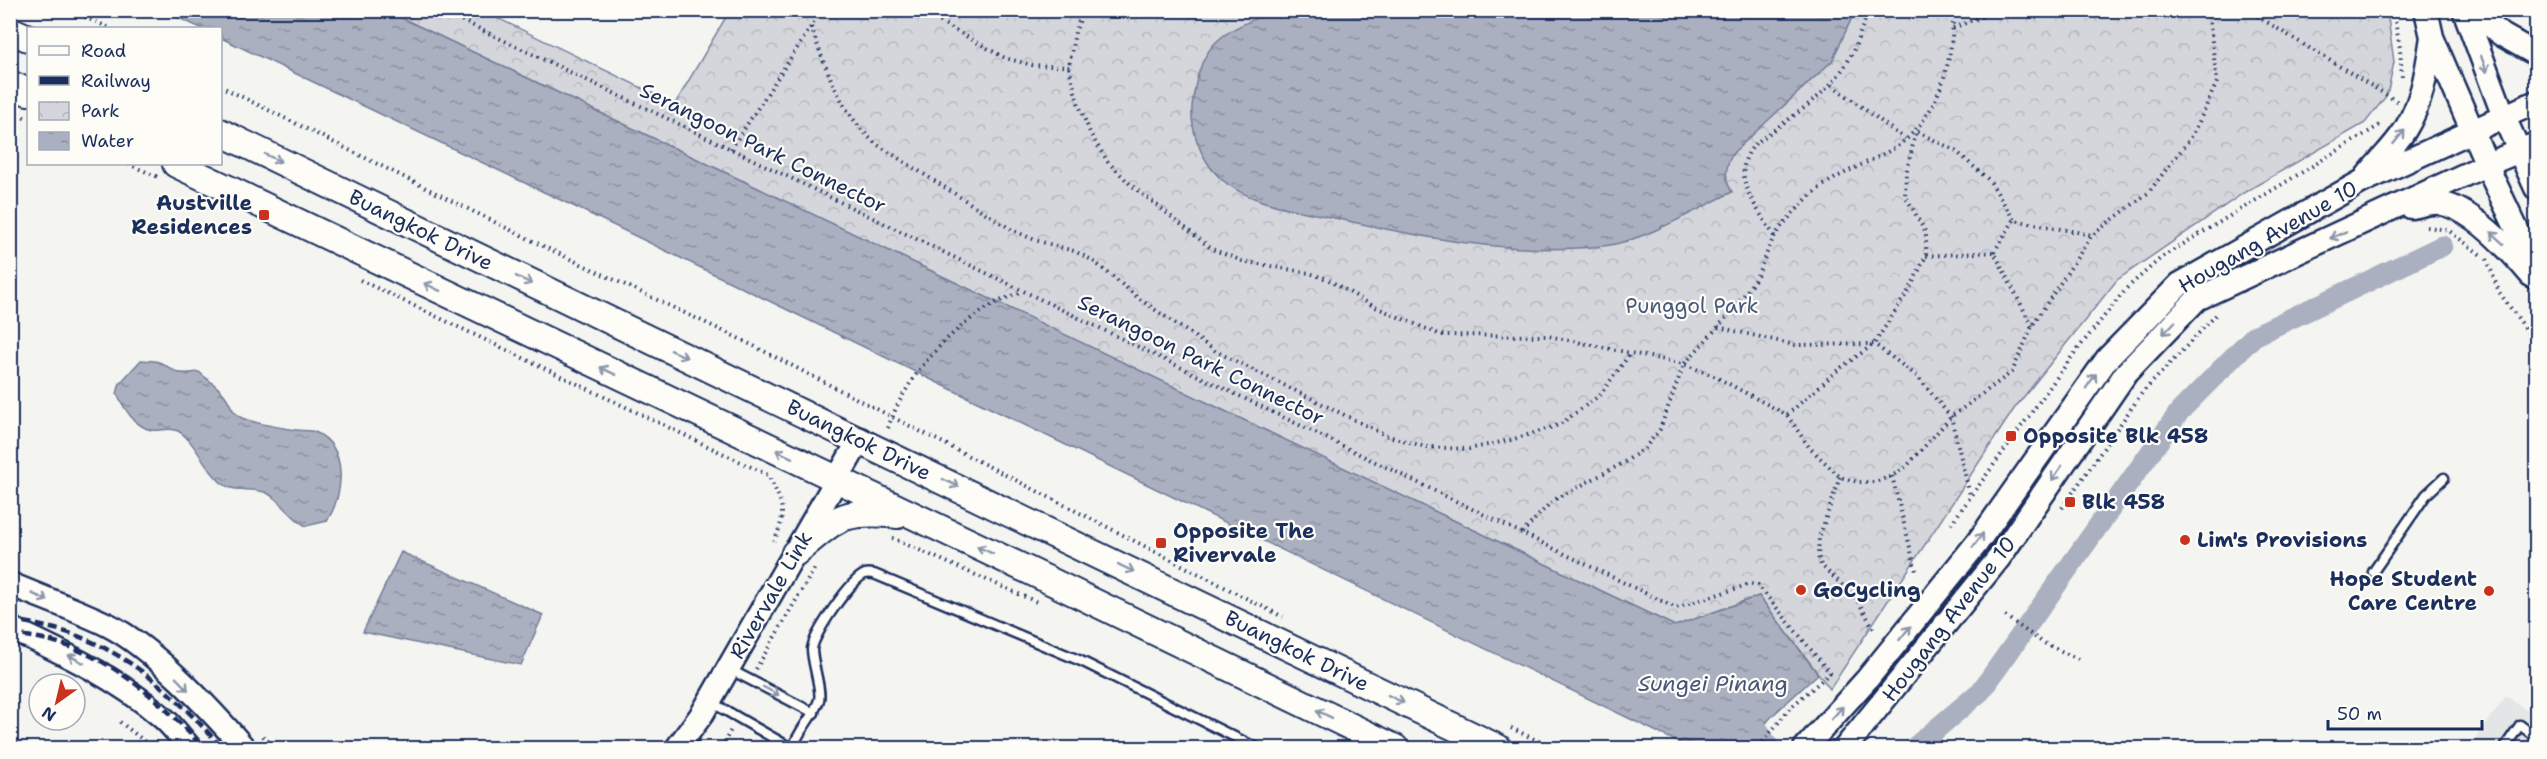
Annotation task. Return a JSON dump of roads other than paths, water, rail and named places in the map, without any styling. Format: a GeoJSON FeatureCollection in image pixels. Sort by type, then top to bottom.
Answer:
{"type":"FeatureCollection","features":[{"type":"Feature","properties":{"kind":"main road"},"geometry":{"type":"LineString","coordinates":[[2426,10],[2432,37],[2536,270]]}},
{"type":"Feature","properties":{"kind":"main road"},"geometry":{"type":"LineString","coordinates":[[2464,10],[2504,117],[2527,148],[2536,188]]}},
{"type":"Feature","properties":{"kind":"main road"},"geometry":{"type":"LineString","coordinates":[[2472,10],[2502,35],[2536,54]]}},
{"type":"Feature","properties":{"kind":"main road"},"geometry":{"type":"LineString","coordinates":[[10,30],[27,38]]}},
{"type":"Feature","properties":{"kind":"main road"},"geometry":{"type":"LineString","coordinates":[[2361,182],[2405,131],[2424,86],[2432,37]]}},
{"type":"Feature","properties":{"kind":"main road"},"geometry":{"type":"LineString","coordinates":[[10,84],[27,92]]}},
{"type":"Feature","properties":{"kind":"main road","name":"Hougang Avenue 10"},"geometry":{"type":"LineString","coordinates":[[1805,748],[1868,678],[1977,543],[2107,359],[2180,284],[2361,182],[2536,102]]}},
{"type":"Feature","properties":{"kind":"main road","name":"Buangkok Drive"},"geometry":{"type":"LineString","coordinates":[[222,133],[1498,748]]}},
{"type":"Feature","properties":{"kind":"main road","name":"Hougang Avenue 10"},"geometry":{"type":"LineString","coordinates":[[1845,748],[1999,558],[2126,373],[2197,299],[2527,148]]}},
{"type":"Feature","properties":{"kind":"main road"},"geometry":{"type":"LineString","coordinates":[[178,165],[1395,748]]}},
{"type":"Feature","properties":{"kind":"main road"},"geometry":{"type":"LineString","coordinates":[[2391,210],[2437,202],[2456,209],[2496,236],[2536,281]]}},
{"type":"Feature","properties":{"kind":"main road","name":"Rivervale Link"},"geometry":{"type":"LineString","coordinates":[[677,748],[729,669],[860,439]]}},
{"type":"Feature","properties":{"kind":"main road"},"geometry":{"type":"LineString","coordinates":[[795,553],[835,519],[854,513],[875,512],[913,517]]}},
{"type":"Feature","properties":{"kind":"main road"},"geometry":{"type":"LineString","coordinates":[[10,584],[109,626],[139,645],[175,677],[244,748]]}},
{"type":"Feature","properties":{"kind":"main road"},"geometry":{"type":"LineString","coordinates":[[10,628],[80,660],[135,696],[164,718],[190,748]]}},
{"type":"Feature","properties":{"kind":"main road"},"geometry":{"type":"LineString","coordinates":[[10,645],[50,647]]}},
{"type":"Feature","properties":{"kind":"lane"},"geometry":{"type":"LineString","coordinates":[[2373,572],[2426,495],[2444,478]]}},
{"type":"Feature","properties":{"kind":"lane"},"geometry":{"type":"LineString","coordinates":[[710,701],[792,748],[796,737],[814,713],[820,696],[814,669],[813,640],[855,582],[864,574],[874,574],[1081,661],[1257,748]]}},
{"type":"Feature","properties":{"kind":"lane"},"geometry":{"type":"LineString","coordinates":[[729,669],[814,713]]}},
{"type":"Feature","properties":{"kind":"lane"},"geometry":{"type":"LineString","coordinates":[[2504,748],[2520,726],[2536,736]]}},
{"type":"Feature","properties":{"kind":"water"},"geometry":{"type":"Polygon","coordinates":[[[1276,10],[1855,11],[1832,61],[1734,152],[1727,172],[1732,192],[1669,224],[1618,243],[1603,246],[1534,248],[1431,238],[1287,208],[1244,194],[1220,178],[1201,152],[1192,120],[1193,99],[1202,62],[1218,40],[1229,32],[1276,10]]]}},
{"type":"Feature","properties":{"kind":"water","name":"Sungei Pinang"},"geometry":{"type":"Polygon","coordinates":[[[163,11],[387,11],[1675,626],[1759,596],[1818,674],[1772,716],[1750,742],[1727,748],[1690,748],[590,214],[222,38],[222,27],[199,27],[163,11]]]}},
{"type":"Feature","properties":{"kind":"water"},"geometry":{"type":"Polygon","coordinates":[[[141,360],[159,362],[181,373],[199,372],[220,390],[234,412],[242,418],[276,427],[313,431],[326,439],[334,449],[340,472],[337,498],[327,521],[306,526],[267,493],[228,487],[211,471],[184,435],[172,429],[151,430],[135,421],[117,394],[120,383],[141,360]]]}},
{"type":"Feature","properties":{"kind":"water"},"geometry":{"type":"Polygon","coordinates":[[[401,552],[543,615],[521,665],[363,632],[401,552]]]}},
{"type":"Feature","properties":{"kind":"waterway"},"geometry":{"type":"LineString","coordinates":[[1914,748],[1981,691],[2180,411],[2254,336],[2442,246]]}},
{"type":"Feature","properties":{"kind":"waterway"},"geometry":{"type":"LineString","coordinates":[[1759,731],[1769,748]]}},
{"type":"Feature","properties":{"kind":"railway"},"geometry":{"type":"LineString","coordinates":[[10,621],[30,623],[70,633],[119,656],[164,689],[222,748]]}},
{"type":"Feature","properties":{"kind":"railway"},"geometry":{"type":"LineString","coordinates":[[10,635],[39,638],[67,646],[118,671],[163,707],[203,748]]}},
{"type":"Feature","properties":{"kind":"place","name":"Austville Residences"},"geometry":{"type":"Point","coordinates":[264,215]}},
{"type":"Feature","properties":{"kind":"place","name":"Opposite Blk 458"},"geometry":{"type":"Point","coordinates":[2011,436]}},
{"type":"Feature","properties":{"kind":"place","name":"Blk 458"},"geometry":{"type":"Point","coordinates":[2070,502]}},
{"type":"Feature","properties":{"kind":"place","name":"Lim's Provisions"},"geometry":{"type":"Point","coordinates":[2185,540]}},
{"type":"Feature","properties":{"kind":"place","name":"Opposite The Rivervale"},"geometry":{"type":"Point","coordinates":[1161,543]}},
{"type":"Feature","properties":{"kind":"place","name":"GoCycling"},"geometry":{"type":"Point","coordinates":[1801,590]}},
{"type":"Feature","properties":{"kind":"place","name":"Hope Student Care Centre"},"geometry":{"type":"Point","coordinates":[2489,591]}},
{"type":"Feature","properties":{"kind":"park label","name":"Punggol Park"},"geometry":{"type":"Point","coordinates":[1692,306]}}]}
